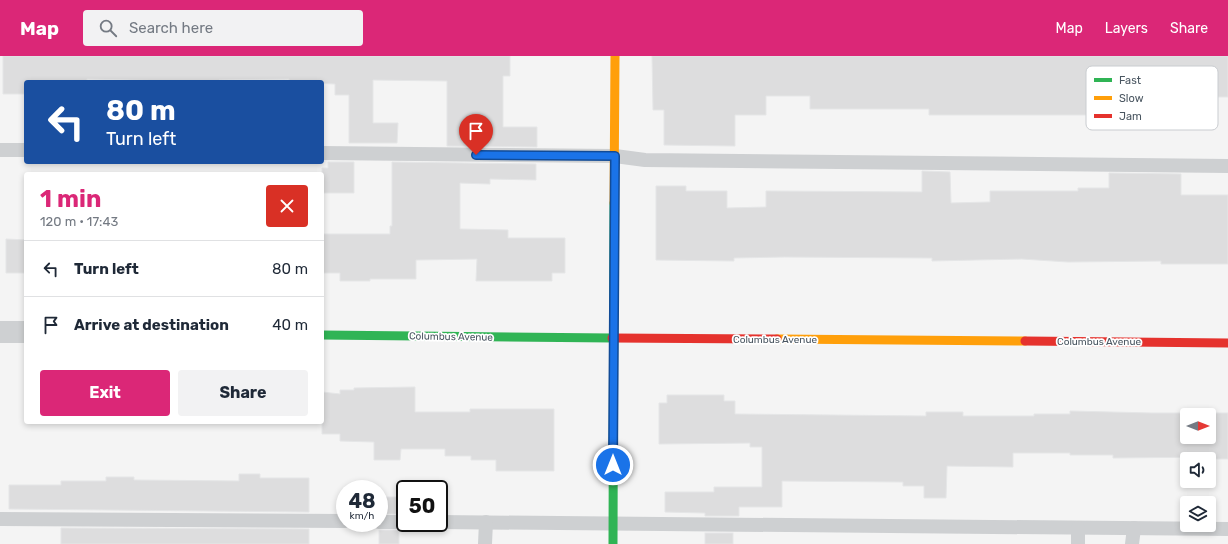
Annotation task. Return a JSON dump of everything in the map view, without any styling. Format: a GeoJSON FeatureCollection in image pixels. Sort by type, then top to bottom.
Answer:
{"type":"FeatureCollection","features":[{"type":"Feature","properties":{"kind":"street"},"geometry":{"type":"LineString","coordinates":[[613,544],[615,56]]}},
{"type":"Feature","properties":{"kind":"street"},"geometry":{"type":"LineString","coordinates":[[0,332],[24,332]]}},
{"type":"Feature","properties":{"kind":"street","name":"Columbus Avenue"},"geometry":{"type":"LineString","coordinates":[[324,335],[614,339],[1228,343]]}},
{"type":"Feature","properties":{"kind":"lane"},"geometry":{"type":"LineString","coordinates":[[0,150],[24,150]]}},
{"type":"Feature","properties":{"kind":"lane"},"geometry":{"type":"LineString","coordinates":[[324,153],[615,156],[645,160],[1228,166]]}},
{"type":"Feature","properties":{"kind":"lane"},"geometry":{"type":"LineString","coordinates":[[0,519],[336,521]]}},
{"type":"Feature","properties":{"kind":"lane"},"geometry":{"type":"LineString","coordinates":[[448,522],[1228,529]]}},
{"type":"Feature","properties":{"kind":"lane"},"geometry":{"type":"LineString","coordinates":[[485,544],[486,522]]}},
{"type":"Feature","properties":{"kind":"lane"},"geometry":{"type":"LineString","coordinates":[[1078,528],[1078,544]]}},
{"type":"Feature","properties":{"kind":"lane"},"geometry":{"type":"LineString","coordinates":[[1132,544],[1134,528]]}},
{"type":"Feature","properties":{"kind":"building"},"geometry":{"type":"Polygon","coordinates":[[[3,56],[510,56],[510,76],[503,76],[503,127],[537,127],[537,147],[447,146],[447,81],[373,80],[373,123],[398,123],[397,143],[349,143],[349,95],[335,95],[335,84],[324,84],[324,80],[24,80],[24,94],[3,94],[3,56]]]}},
{"type":"Feature","properties":{"kind":"building"},"geometry":{"type":"Polygon","coordinates":[[[652,56],[1228,56],[1228,97],[1218,97],[1218,66],[1086,66],[1086,115],[929,115],[929,109],[810,109],[810,96],[766,96],[766,115],[735,115],[735,146],[664,145],[664,110],[653,110],[652,56]]]}},
{"type":"Feature","properties":{"kind":"building"},"geometry":{"type":"Polygon","coordinates":[[[328,162],[354,162],[354,193],[324,193],[324,172],[322,172],[322,168],[328,168],[328,162]]]}},
{"type":"Feature","properties":{"kind":"building"},"geometry":{"type":"Polygon","coordinates":[[[392,162],[536,164],[536,180],[490,179],[490,184],[460,183],[460,229],[508,230],[508,238],[565,238],[565,273],[552,273],[552,281],[476,281],[477,259],[416,260],[416,279],[370,279],[370,281],[340,281],[340,273],[324,273],[324,234],[390,234],[390,226],[392,226],[392,162]]]}},
{"type":"Feature","properties":{"kind":"building"},"geometry":{"type":"Polygon","coordinates":[[[922,171],[950,172],[951,203],[990,202],[990,191],[1078,191],[1078,188],[1109,188],[1109,173],[1181,174],[1181,195],[1228,195],[1228,264],[1161,264],[1161,261],[1068,262],[1022,259],[932,261],[932,258],[785,257],[734,258],[734,261],[656,260],[656,186],[686,186],[686,191],[727,191],[727,208],[766,207],[766,191],[922,192],[922,171]]]}},
{"type":"Feature","properties":{"kind":"building"},"geometry":{"type":"Polygon","coordinates":[[[6,239],[24,240],[24,273],[6,273],[6,239]]]}},
{"type":"Feature","properties":{"kind":"building"},"geometry":{"type":"Polygon","coordinates":[[[415,387],[415,412],[470,412],[470,409],[554,409],[554,471],[496,471],[496,460],[471,460],[471,456],[445,456],[445,449],[401,449],[400,460],[374,460],[374,442],[340,441],[340,434],[322,434],[322,424],[324,424],[324,392],[340,394],[340,390],[354,390],[354,388],[415,387]]]}},
{"type":"Feature","properties":{"kind":"building"},"geometry":{"type":"Polygon","coordinates":[[[667,395],[724,395],[724,401],[735,401],[735,414],[926,416],[926,412],[963,412],[963,416],[1034,416],[1034,414],[1070,414],[1070,411],[1180,413],[1180,444],[1216,444],[1216,413],[1228,413],[1228,459],[1216,459],[1216,452],[1180,452],[1180,457],[1113,458],[1113,455],[1013,453],[1013,467],[947,466],[946,498],[924,498],[924,486],[903,486],[903,482],[782,481],[782,507],[739,507],[739,516],[705,516],[705,513],[665,512],[665,492],[714,492],[714,487],[762,487],[762,447],[750,447],[750,443],[659,444],[659,403],[667,403],[667,395]]]}},
{"type":"Feature","properties":{"kind":"building"},"geometry":{"type":"Polygon","coordinates":[[[239,474],[260,474],[260,478],[309,478],[309,512],[9,509],[9,485],[61,485],[61,481],[106,481],[106,477],[134,477],[134,480],[239,481],[239,474]]]}},
{"type":"Feature","properties":{"kind":"building"},"geometry":{"type":"Polygon","coordinates":[[[388,497],[396,497],[396,514],[388,514],[388,497]]]}},
{"type":"Feature","properties":{"kind":"building"},"geometry":{"type":"Polygon","coordinates":[[[61,528],[309,529],[309,544],[61,544],[61,528]]]}},
{"type":"Feature","properties":{"kind":"building"},"geometry":{"type":"Polygon","coordinates":[[[396,530],[396,532],[399,532],[399,544],[379,544],[379,532],[396,530]]]}},
{"type":"Feature","properties":{"kind":"building"},"geometry":{"type":"Polygon","coordinates":[[[705,533],[733,533],[733,544],[705,544],[705,533]]]}},
{"type":"Feature","properties":{"kind":"traffic: fast"},"geometry":{"type":"LineString","coordinates":[[613,544],[614,203]]}},
{"type":"Feature","properties":{"kind":"traffic: fast"},"geometry":{"type":"LineString","coordinates":[[324,335],[612,338]]}},
{"type":"Feature","properties":{"kind":"traffic: slow"},"geometry":{"type":"LineString","coordinates":[[614,203],[615,56]]}},
{"type":"Feature","properties":{"kind":"traffic: slow"},"geometry":{"type":"LineString","coordinates":[[777,339],[1025,341]]}},
{"type":"Feature","properties":{"kind":"traffic: jam"},"geometry":{"type":"LineString","coordinates":[[612,338],[777,339]]}},
{"type":"Feature","properties":{"kind":"traffic: jam"},"geometry":{"type":"LineString","coordinates":[[1025,341],[1228,343]]}},
{"type":"Feature","properties":{"kind":"route"},"geometry":{"type":"LineString","coordinates":[[476,155],[615,156],[613,465]]}}]}
